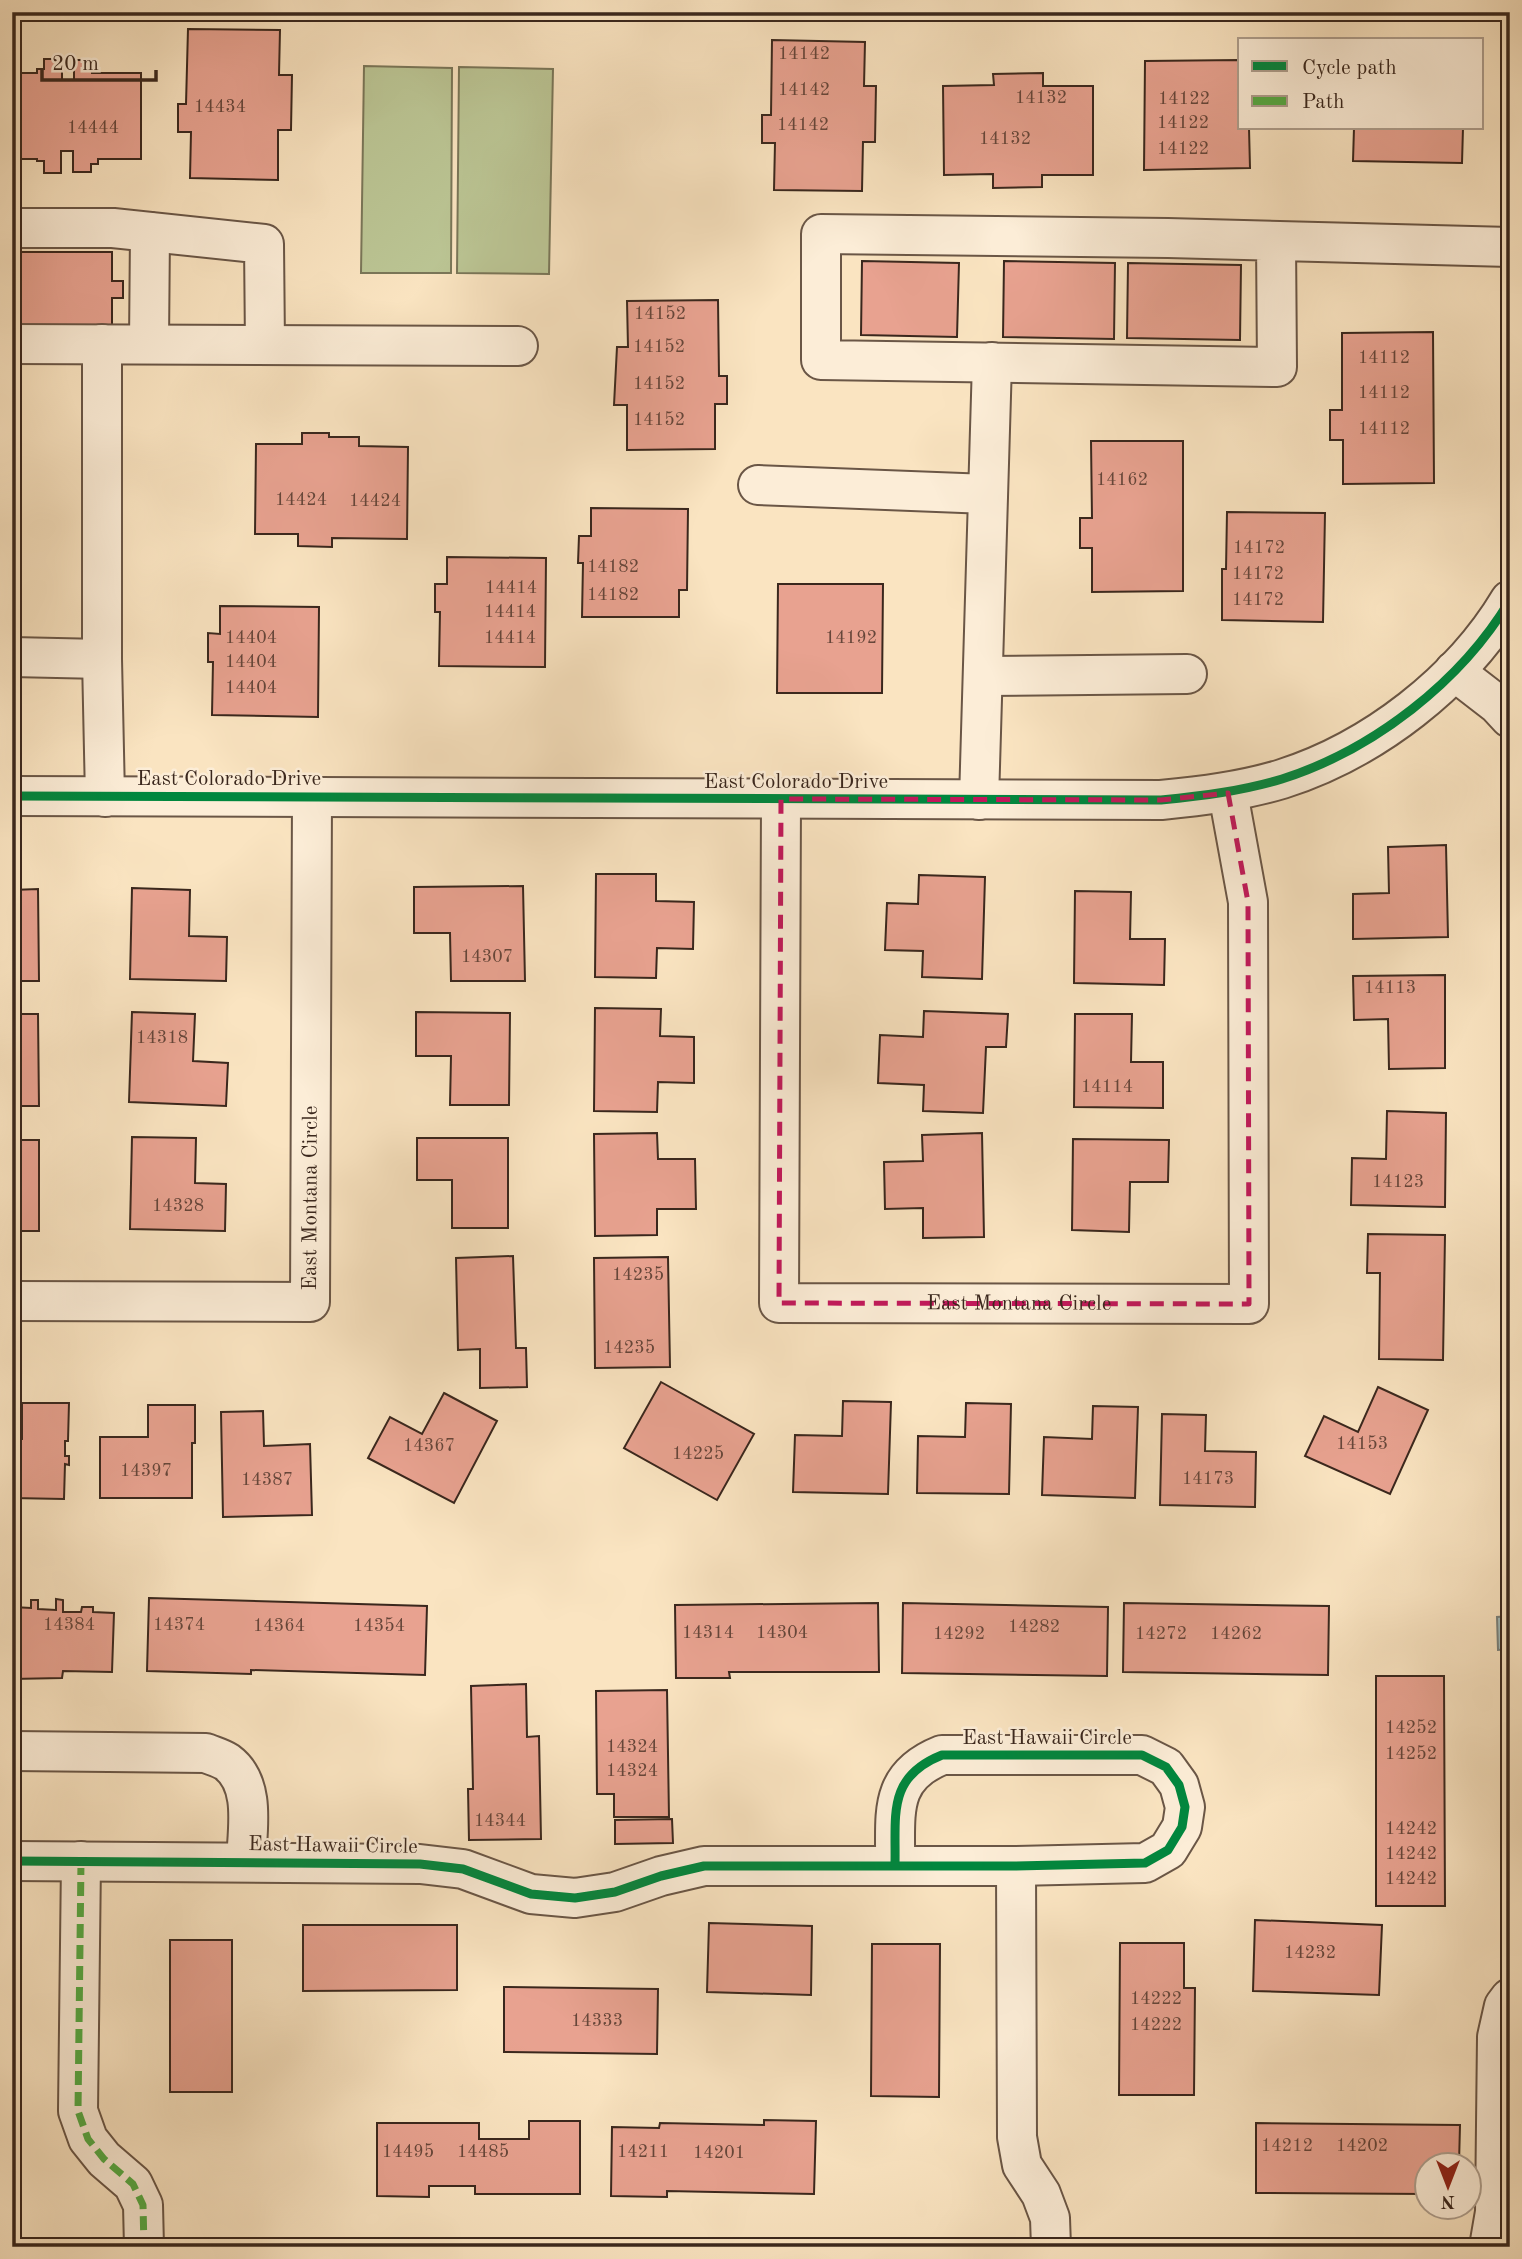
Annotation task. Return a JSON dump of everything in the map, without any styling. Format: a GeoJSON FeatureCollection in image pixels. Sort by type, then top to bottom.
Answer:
{"type":"FeatureCollection","features":[{"type":"Feature","properties":{"kind":"street"},"geometry":{"type":"LineString","coordinates":[[12,228],[113,228],[264,244],[265,345]]}},
{"type":"Feature","properties":{"kind":"street"},"geometry":{"type":"LineString","coordinates":[[149,344],[150,232]]}},
{"type":"Feature","properties":{"kind":"street"},"geometry":{"type":"LineString","coordinates":[[1276,241],[1277,367],[821,359],[821,234],[1276,241],[1510,247]]}},
{"type":"Feature","properties":{"kind":"street"},"geometry":{"type":"LineString","coordinates":[[12,344],[518,346]]}},
{"type":"Feature","properties":{"kind":"street"},"geometry":{"type":"LineString","coordinates":[[102,344],[105,797]]}},
{"type":"Feature","properties":{"kind":"street"},"geometry":{"type":"LineString","coordinates":[[979,800],[992,362]]}},
{"type":"Feature","properties":{"kind":"street"},"geometry":{"type":"LineString","coordinates":[[758,485],[988,494]]}},
{"type":"Feature","properties":{"kind":"street","name":"East Colorado Drive"},"geometry":{"type":"LineString","coordinates":[[12,796],[1161,800],[1228,793],[1283,778],[1346,752],[1403,715],[1454,671],[1505,620]]}},
{"type":"Feature","properties":{"kind":"street"},"geometry":{"type":"LineString","coordinates":[[12,657],[102,659]]}},
{"type":"Feature","properties":{"kind":"street"},"geometry":{"type":"LineString","coordinates":[[1454,671],[1498,705],[1510,718]]}},
{"type":"Feature","properties":{"kind":"street"},"geometry":{"type":"LineString","coordinates":[[983,676],[1187,674]]}},
{"type":"Feature","properties":{"kind":"street","name":"East Montana Circle"},"geometry":{"type":"LineString","coordinates":[[781,799],[779,1303],[1249,1304],[1248,902],[1228,793]]}},
{"type":"Feature","properties":{"kind":"street","name":"East Montana Circle"},"geometry":{"type":"LineString","coordinates":[[12,1301],[310,1302],[312,797]]}},
{"type":"Feature","properties":{"kind":"street","name":"East Hawaii Circle"},"geometry":{"type":"LineString","coordinates":[[12,1751],[206,1753],[227,1762],[240,1777],[247,1795],[246,1863]]}},
{"type":"Feature","properties":{"kind":"street","name":"East Hawaii Circle"},"geometry":{"type":"LineString","coordinates":[[12,1861],[420,1864],[463,1869],[531,1894],[575,1898],[615,1892],[661,1876],[704,1866],[1016,1866],[1144,1863],[1168,1850],[1182,1827],[1185,1807],[1179,1784],[1166,1768],[1142,1755],[942,1755],[923,1762],[905,1780],[896,1804],[895,1865]]}},
{"type":"Feature","properties":{"kind":"street"},"geometry":{"type":"LineString","coordinates":[[81,1861],[78,2111],[88,2139],[104,2160],[133,2184],[143,2205],[144,2247]]}},
{"type":"Feature","properties":{"kind":"street"},"geometry":{"type":"LineString","coordinates":[[1016,1866],[1017,2137],[1022,2165],[1041,2194],[1050,2218],[1051,2247]]}},
{"type":"Feature","properties":{"kind":"street"},"geometry":{"type":"LineString","coordinates":[[1489,2247],[1495,2212],[1497,2037],[1504,2006],[1510,1997]]}},
{"type":"Feature","properties":{"kind":"highlighted area"},"geometry":{"type":"Polygon","coordinates":[[[1228,793],[1248,902],[1249,1304],[779,1303],[781,799],[1161,800],[1228,793]]]}},
{"type":"Feature","properties":{"kind":"green space"},"geometry":{"type":"Polygon","coordinates":[[[364,66],[452,68],[451,273],[361,273],[364,66]]]}},
{"type":"Feature","properties":{"kind":"green space"},"geometry":{"type":"Polygon","coordinates":[[[459,67],[553,69],[549,274],[457,273],[459,67]]]}},
{"type":"Feature","properties":{"kind":"water"},"geometry":{"type":"Polygon","coordinates":[[[1510,1616],[1510,1649],[1498,1650],[1497,1617],[1510,1616]]]}},
{"type":"Feature","properties":{"kind":"building"},"geometry":{"type":"Polygon","coordinates":[[[188,29],[280,30],[279,75],[292,75],[291,130],[278,130],[278,180],[190,178],[191,132],[178,132],[178,104],[186,104],[188,29]]]}},
{"type":"Feature","properties":{"kind":"building"},"geometry":{"type":"Polygon","coordinates":[[[772,40],[865,42],[864,86],[876,86],[875,142],[863,142],[862,191],[774,190],[775,143],[762,143],[762,115],[771,115],[772,40]]]}},
{"type":"Feature","properties":{"kind":"building"},"geometry":{"type":"Polygon","coordinates":[[[44,59],[62,59],[62,80],[74,80],[74,60],[92,60],[92,73],[141,73],[141,159],[98,159],[98,164],[91,164],[91,172],[73,172],[73,151],[61,151],[61,173],[44,173],[44,161],[12,159],[12,73],[37,73],[37,69],[44,69],[44,59]]]}},
{"type":"Feature","properties":{"kind":"building"},"geometry":{"type":"Polygon","coordinates":[[[1238,60],[1238,130],[1249,130],[1250,168],[1144,170],[1145,61],[1238,60]]]}},
{"type":"Feature","properties":{"kind":"building"},"geometry":{"type":"Polygon","coordinates":[[[1043,73],[1043,86],[1093,86],[1093,175],[1042,175],[1042,187],[993,188],[993,174],[944,175],[943,86],[994,85],[993,74],[1043,73]]]}},
{"type":"Feature","properties":{"kind":"building"},"geometry":{"type":"Polygon","coordinates":[[[1354,130],[1463,130],[1462,163],[1353,161],[1354,130]]]}},
{"type":"Feature","properties":{"kind":"building"},"geometry":{"type":"Polygon","coordinates":[[[12,252],[112,252],[112,281],[123,281],[123,298],[112,298],[112,327],[12,326],[12,252]]]}},
{"type":"Feature","properties":{"kind":"building"},"geometry":{"type":"Polygon","coordinates":[[[862,261],[959,263],[957,337],[861,335],[862,261]]]}},
{"type":"Feature","properties":{"kind":"building"},"geometry":{"type":"Polygon","coordinates":[[[1004,261],[1115,263],[1114,339],[1003,337],[1004,261]]]}},
{"type":"Feature","properties":{"kind":"building"},"geometry":{"type":"Polygon","coordinates":[[[1128,263],[1241,265],[1240,340],[1127,338],[1128,263]]]}},
{"type":"Feature","properties":{"kind":"building"},"geometry":{"type":"Polygon","coordinates":[[[718,300],[719,376],[727,376],[727,404],[715,404],[715,449],[627,450],[627,405],[614,405],[617,347],[628,347],[627,301],[718,300]]]}},
{"type":"Feature","properties":{"kind":"building"},"geometry":{"type":"Polygon","coordinates":[[[1433,332],[1434,483],[1343,484],[1343,440],[1330,440],[1330,410],[1342,410],[1342,333],[1433,332]]]}},
{"type":"Feature","properties":{"kind":"building"},"geometry":{"type":"Polygon","coordinates":[[[302,433],[329,433],[329,437],[359,437],[359,446],[408,447],[407,539],[332,538],[332,547],[298,546],[298,534],[255,534],[256,444],[302,444],[302,433]]]}},
{"type":"Feature","properties":{"kind":"building"},"geometry":{"type":"Polygon","coordinates":[[[1091,441],[1183,441],[1183,591],[1092,592],[1092,548],[1080,548],[1080,518],[1092,518],[1091,441]]]}},
{"type":"Feature","properties":{"kind":"building"},"geometry":{"type":"Polygon","coordinates":[[[591,508],[688,509],[687,590],[679,590],[679,617],[582,617],[583,563],[578,563],[579,536],[591,536],[591,508]]]}},
{"type":"Feature","properties":{"kind":"building"},"geometry":{"type":"Polygon","coordinates":[[[1227,512],[1325,513],[1323,622],[1222,620],[1222,569],[1226,569],[1227,512]]]}},
{"type":"Feature","properties":{"kind":"building"},"geometry":{"type":"Polygon","coordinates":[[[447,557],[546,558],[545,667],[439,666],[440,612],[435,612],[435,584],[447,584],[447,557]]]}},
{"type":"Feature","properties":{"kind":"building"},"geometry":{"type":"Polygon","coordinates":[[[778,584],[883,584],[882,693],[777,693],[778,584]]]}},
{"type":"Feature","properties":{"kind":"building"},"geometry":{"type":"Polygon","coordinates":[[[220,606],[319,607],[318,717],[212,715],[213,662],[208,662],[208,633],[220,634],[220,606]]]}},
{"type":"Feature","properties":{"kind":"building"},"geometry":{"type":"Polygon","coordinates":[[[1446,845],[1448,937],[1353,939],[1353,894],[1389,893],[1388,847],[1446,845]]]}},
{"type":"Feature","properties":{"kind":"building"},"geometry":{"type":"Polygon","coordinates":[[[596,874],[656,874],[656,901],[694,902],[693,949],[657,948],[656,978],[595,977],[596,874]]]}},
{"type":"Feature","properties":{"kind":"building"},"geometry":{"type":"Polygon","coordinates":[[[919,875],[985,877],[982,979],[922,977],[923,951],[885,950],[887,903],[918,904],[919,875]]]}},
{"type":"Feature","properties":{"kind":"building"},"geometry":{"type":"Polygon","coordinates":[[[523,886],[525,981],[451,981],[450,933],[414,933],[414,887],[523,886]]]}},
{"type":"Feature","properties":{"kind":"building"},"geometry":{"type":"Polygon","coordinates":[[[132,888],[190,890],[189,936],[227,937],[226,981],[130,979],[132,888]]]}},
{"type":"Feature","properties":{"kind":"building"},"geometry":{"type":"Polygon","coordinates":[[[38,889],[39,981],[12,981],[12,890],[38,889]]]}},
{"type":"Feature","properties":{"kind":"building"},"geometry":{"type":"Polygon","coordinates":[[[1075,891],[1131,892],[1130,939],[1165,939],[1164,985],[1074,983],[1075,891]]]}},
{"type":"Feature","properties":{"kind":"building"},"geometry":{"type":"Polygon","coordinates":[[[1445,975],[1445,1068],[1389,1069],[1388,1019],[1354,1020],[1353,976],[1445,975]]]}},
{"type":"Feature","properties":{"kind":"building"},"geometry":{"type":"Polygon","coordinates":[[[595,1008],[661,1009],[660,1036],[694,1037],[694,1083],[658,1082],[657,1112],[594,1111],[595,1008]]]}},
{"type":"Feature","properties":{"kind":"building"},"geometry":{"type":"Polygon","coordinates":[[[924,1011],[1008,1014],[1006,1047],[986,1047],[983,1113],[923,1111],[924,1085],[878,1083],[880,1035],[923,1037],[924,1011]]]}},
{"type":"Feature","properties":{"kind":"building"},"geometry":{"type":"Polygon","coordinates":[[[132,1012],[195,1014],[193,1061],[228,1063],[226,1106],[129,1102],[132,1012]]]}},
{"type":"Feature","properties":{"kind":"building"},"geometry":{"type":"Polygon","coordinates":[[[416,1012],[510,1013],[509,1105],[450,1105],[451,1056],[416,1056],[416,1012]]]}},
{"type":"Feature","properties":{"kind":"building"},"geometry":{"type":"Polygon","coordinates":[[[12,1014],[38,1014],[39,1106],[12,1106],[12,1014]]]}},
{"type":"Feature","properties":{"kind":"building"},"geometry":{"type":"Polygon","coordinates":[[[1075,1014],[1132,1014],[1131,1062],[1163,1062],[1163,1108],[1074,1107],[1075,1014]]]}},
{"type":"Feature","properties":{"kind":"building"},"geometry":{"type":"Polygon","coordinates":[[[1387,1111],[1446,1113],[1445,1207],[1351,1205],[1352,1158],[1386,1159],[1387,1111]]]}},
{"type":"Feature","properties":{"kind":"building"},"geometry":{"type":"Polygon","coordinates":[[[657,1133],[658,1159],[695,1159],[696,1209],[657,1209],[657,1235],[595,1236],[594,1134],[657,1133]]]}},
{"type":"Feature","properties":{"kind":"building"},"geometry":{"type":"Polygon","coordinates":[[[982,1133],[984,1237],[923,1238],[923,1208],[885,1209],[884,1162],[923,1161],[922,1135],[982,1133]]]}},
{"type":"Feature","properties":{"kind":"building"},"geometry":{"type":"Polygon","coordinates":[[[132,1137],[196,1138],[195,1183],[226,1184],[225,1231],[130,1229],[132,1137]]]}},
{"type":"Feature","properties":{"kind":"building"},"geometry":{"type":"Polygon","coordinates":[[[417,1138],[508,1138],[508,1228],[452,1228],[452,1180],[417,1180],[417,1138]]]}},
{"type":"Feature","properties":{"kind":"building"},"geometry":{"type":"Polygon","coordinates":[[[1073,1139],[1169,1140],[1168,1182],[1130,1182],[1129,1232],[1072,1230],[1073,1139]]]}},
{"type":"Feature","properties":{"kind":"building"},"geometry":{"type":"Polygon","coordinates":[[[12,1140],[39,1140],[39,1231],[12,1231],[12,1140]]]}},
{"type":"Feature","properties":{"kind":"building"},"geometry":{"type":"Polygon","coordinates":[[[1368,1234],[1445,1235],[1443,1360],[1379,1359],[1380,1273],[1367,1273],[1368,1234]]]}},
{"type":"Feature","properties":{"kind":"building"},"geometry":{"type":"Polygon","coordinates":[[[513,1256],[516,1348],[526,1348],[527,1387],[480,1388],[480,1349],[458,1350],[456,1258],[513,1256]]]}},
{"type":"Feature","properties":{"kind":"building"},"geometry":{"type":"Polygon","coordinates":[[[668,1257],[670,1367],[595,1368],[594,1258],[668,1257]]]}},
{"type":"Feature","properties":{"kind":"building"},"geometry":{"type":"Polygon","coordinates":[[[661,1382],[754,1434],[717,1500],[624,1448],[661,1382]]]}},
{"type":"Feature","properties":{"kind":"building"},"geometry":{"type":"Polygon","coordinates":[[[1378,1387],[1428,1410],[1390,1494],[1305,1456],[1324,1416],[1358,1432],[1378,1387]]]}},
{"type":"Feature","properties":{"kind":"building"},"geometry":{"type":"Polygon","coordinates":[[[444,1393],[497,1421],[454,1503],[368,1458],[390,1417],[422,1434],[444,1393]]]}},
{"type":"Feature","properties":{"kind":"building"},"geometry":{"type":"Polygon","coordinates":[[[843,1401],[891,1402],[888,1494],[793,1492],[795,1435],[842,1436],[843,1401]]]}},
{"type":"Feature","properties":{"kind":"building"},"geometry":{"type":"Polygon","coordinates":[[[22,1403],[69,1403],[65,1456],[69,1456],[69,1465],[65,1464],[64,1499],[12,1498],[12,1438],[22,1439],[22,1403]]]}},
{"type":"Feature","properties":{"kind":"building"},"geometry":{"type":"Polygon","coordinates":[[[966,1403],[1011,1404],[1009,1494],[917,1493],[918,1436],[965,1437],[966,1403]]]}},
{"type":"Feature","properties":{"kind":"building"},"geometry":{"type":"Polygon","coordinates":[[[148,1405],[195,1405],[192,1498],[100,1498],[100,1437],[148,1437],[148,1405]]]}},
{"type":"Feature","properties":{"kind":"building"},"geometry":{"type":"Polygon","coordinates":[[[1093,1406],[1138,1407],[1135,1498],[1042,1495],[1044,1437],[1092,1439],[1093,1406]]]}},
{"type":"Feature","properties":{"kind":"building"},"geometry":{"type":"Polygon","coordinates":[[[263,1411],[264,1446],[310,1444],[312,1515],[223,1517],[221,1412],[263,1411]]]}},
{"type":"Feature","properties":{"kind":"building"},"geometry":{"type":"Polygon","coordinates":[[[1162,1414],[1206,1415],[1205,1451],[1256,1452],[1255,1507],[1160,1505],[1162,1414]]]}},
{"type":"Feature","properties":{"kind":"building"},"geometry":{"type":"Polygon","coordinates":[[[149,1598],[427,1606],[425,1675],[251,1670],[251,1674],[147,1671],[149,1598]]]}},
{"type":"Feature","properties":{"kind":"building"},"geometry":{"type":"Polygon","coordinates":[[[56,1599],[63,1600],[63,1612],[81,1612],[82,1607],[93,1607],[93,1612],[114,1613],[112,1672],[63,1671],[62,1678],[12,1679],[12,1603],[13,1607],[31,1608],[31,1600],[38,1600],[38,1609],[56,1610],[56,1599]]]}},
{"type":"Feature","properties":{"kind":"building"},"geometry":{"type":"Polygon","coordinates":[[[878,1603],[879,1672],[729,1672],[730,1678],[676,1678],[675,1605],[878,1603]]]}},
{"type":"Feature","properties":{"kind":"building"},"geometry":{"type":"Polygon","coordinates":[[[903,1603],[1108,1607],[1107,1676],[902,1673],[903,1603]]]}},
{"type":"Feature","properties":{"kind":"building"},"geometry":{"type":"Polygon","coordinates":[[[1124,1603],[1329,1606],[1328,1675],[1123,1672],[1124,1603]]]}},
{"type":"Feature","properties":{"kind":"building"},"geometry":{"type":"Polygon","coordinates":[[[1376,1676],[1444,1676],[1445,1906],[1376,1906],[1376,1676]]]}},
{"type":"Feature","properties":{"kind":"building"},"geometry":{"type":"Polygon","coordinates":[[[526,1684],[527,1737],[539,1736],[541,1839],[469,1840],[468,1789],[473,1789],[471,1686],[526,1684]]]}},
{"type":"Feature","properties":{"kind":"building"},"geometry":{"type":"Polygon","coordinates":[[[667,1690],[669,1817],[614,1817],[614,1794],[597,1794],[596,1691],[667,1690]]]}},
{"type":"Feature","properties":{"kind":"building"},"geometry":{"type":"Polygon","coordinates":[[[672,1819],[673,1843],[615,1844],[615,1820],[672,1819]]]}},
{"type":"Feature","properties":{"kind":"building"},"geometry":{"type":"Polygon","coordinates":[[[1255,1920],[1382,1925],[1379,1995],[1253,1991],[1255,1920]]]}},
{"type":"Feature","properties":{"kind":"building"},"geometry":{"type":"Polygon","coordinates":[[[709,1923],[812,1926],[811,1995],[707,1992],[709,1923]]]}},
{"type":"Feature","properties":{"kind":"building"},"geometry":{"type":"Polygon","coordinates":[[[303,1925],[457,1925],[457,1990],[303,1991],[303,1925]]]}},
{"type":"Feature","properties":{"kind":"building"},"geometry":{"type":"Polygon","coordinates":[[[170,1940],[232,1940],[232,2092],[170,2092],[170,1940]]]}},
{"type":"Feature","properties":{"kind":"building"},"geometry":{"type":"Polygon","coordinates":[[[1120,1943],[1184,1943],[1184,1988],[1195,1988],[1194,2095],[1119,2095],[1120,1943]]]}},
{"type":"Feature","properties":{"kind":"building"},"geometry":{"type":"Polygon","coordinates":[[[872,1944],[940,1944],[939,2097],[871,2096],[872,1944]]]}},
{"type":"Feature","properties":{"kind":"building"},"geometry":{"type":"Polygon","coordinates":[[[504,1987],[658,1989],[657,2054],[504,2052],[504,1987]]]}},
{"type":"Feature","properties":{"kind":"building"},"geometry":{"type":"Polygon","coordinates":[[[764,2120],[816,2121],[814,2194],[667,2191],[667,2197],[611,2196],[612,2127],[659,2128],[660,2123],[764,2125],[764,2120]]]}},
{"type":"Feature","properties":{"kind":"building"},"geometry":{"type":"Polygon","coordinates":[[[529,2121],[580,2121],[580,2194],[475,2194],[475,2186],[429,2186],[429,2197],[377,2196],[377,2123],[479,2123],[479,2139],[529,2139],[529,2121]]]}},
{"type":"Feature","properties":{"kind":"building"},"geometry":{"type":"Polygon","coordinates":[[[1256,2123],[1460,2125],[1459,2150],[1414,2150],[1414,2194],[1256,2193],[1256,2123]]]}},
{"type":"Feature","properties":{"kind":"marked path"},"geometry":{"type":"LineString","coordinates":[[81,1861],[78,2111],[88,2139],[104,2159],[133,2184],[143,2205],[144,2247]]}},
{"type":"Feature","properties":{"kind":"cycle path"},"geometry":{"type":"LineString","coordinates":[[12,796],[1161,800],[1207,795],[1282,779],[1316,766],[1381,731],[1440,685],[1490,630],[1510,600]]}},
{"type":"Feature","properties":{"kind":"cycle path"},"geometry":{"type":"LineString","coordinates":[[12,1861],[420,1864],[463,1869],[531,1894],[575,1898],[615,1892],[661,1876],[704,1866],[1016,1866],[1145,1863],[1168,1850],[1182,1827],[1185,1807],[1179,1785],[1166,1767],[1142,1755],[942,1755],[924,1764],[903,1786],[896,1814],[895,1865]]}}]}
